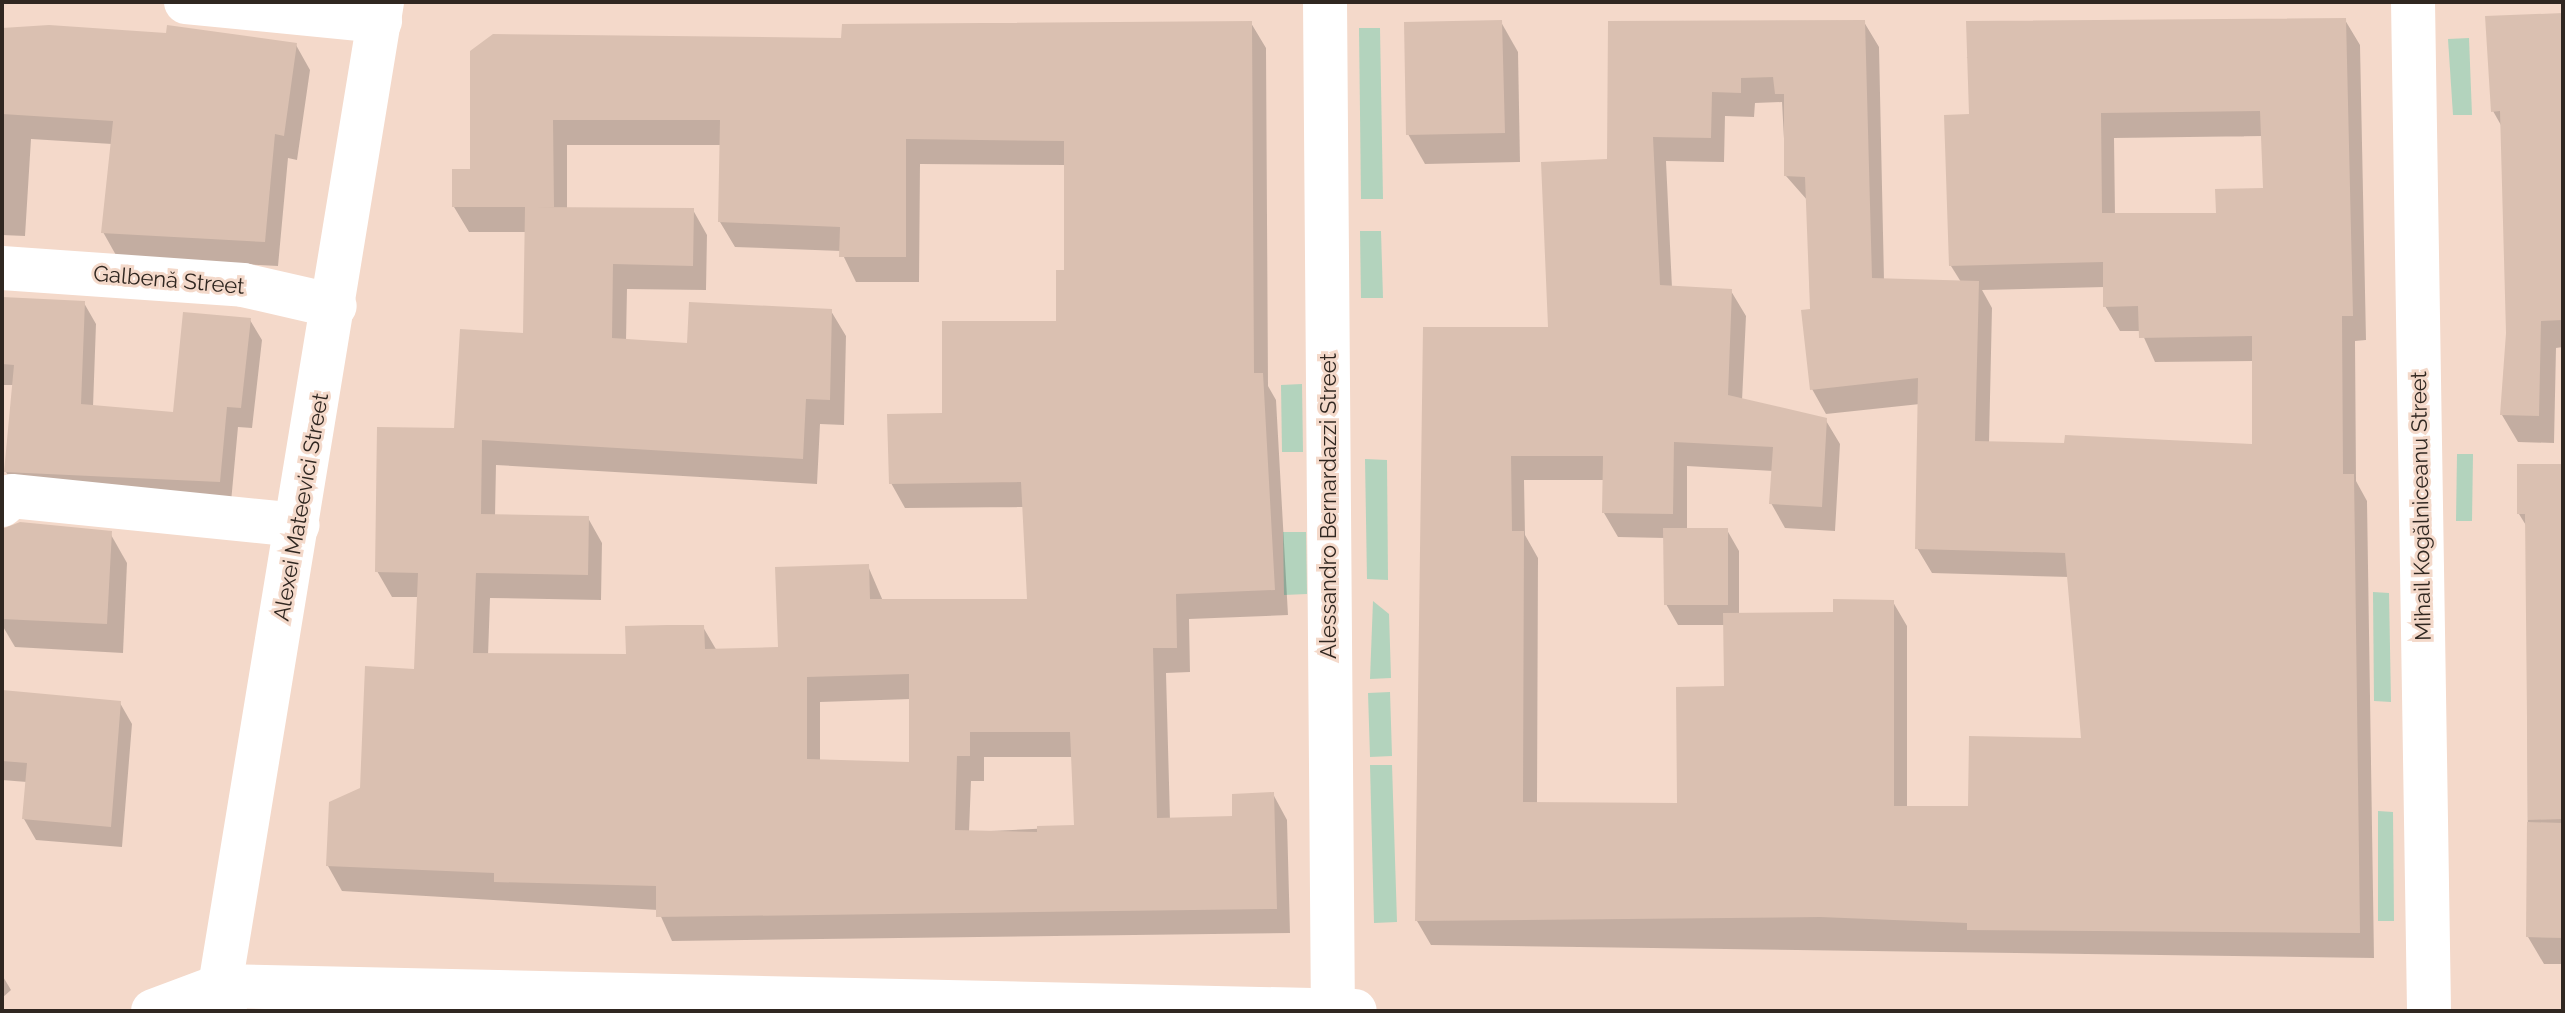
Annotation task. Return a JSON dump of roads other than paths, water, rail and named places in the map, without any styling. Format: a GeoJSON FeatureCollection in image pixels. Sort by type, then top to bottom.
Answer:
{"type":"FeatureCollection","features":[{"type":"Feature","properties":{"kind":"main road"},"geometry":{"type":"LineString","coordinates":[[186,2],[381,11]]}},
{"type":"Feature","properties":{"kind":"main road","name":"Alessandro Bernardazzi Street"},"geometry":{"type":"LineString","coordinates":[[1325,2],[1333,1011]]}},
{"type":"Feature","properties":{"kind":"main road","name":"Mihail Kogălniceanu Street"},"geometry":{"type":"LineString","coordinates":[[2413,2],[2429,1011]]}},
{"type":"Feature","properties":{"kind":"main road","name":"Alexei Mateevici Street"},"geometry":{"type":"LineString","coordinates":[[223,998],[381,11]]}},
{"type":"Feature","properties":{"kind":"main road","name":"Galbenă Street"},"geometry":{"type":"LineString","coordinates":[[2,268],[243,285],[335,306]]}},
{"type":"Feature","properties":{"kind":"main road"},"geometry":{"type":"LineString","coordinates":[[2,505],[12,496],[298,525]]}},
{"type":"Feature","properties":{"kind":"main road"},"geometry":{"type":"LineString","coordinates":[[153,1011],[223,998],[1355,1011]]}}]}
